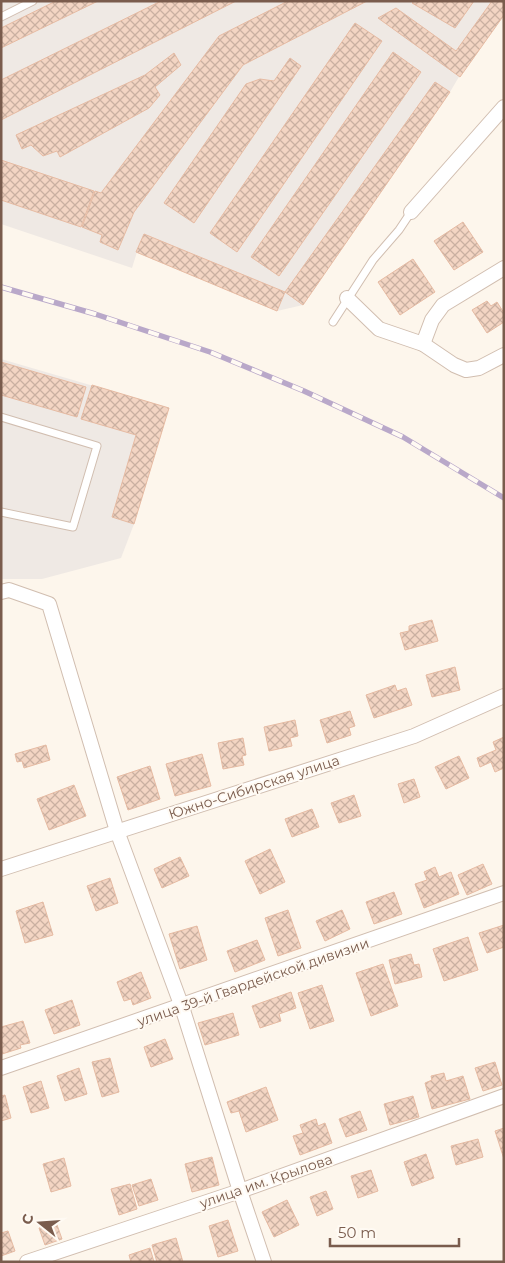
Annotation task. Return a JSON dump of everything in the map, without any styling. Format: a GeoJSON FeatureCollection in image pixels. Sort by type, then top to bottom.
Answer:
{"type":"FeatureCollection","features":[{"type":"Feature","properties":{"kind":"street"},"geometry":{"type":"LineString","coordinates":[[411,212],[504,107]]}},
{"type":"Feature","properties":{"kind":"street"},"geometry":{"type":"LineString","coordinates":[[423,344],[432,320],[443,305],[504,268]]}},
{"type":"Feature","properties":{"kind":"street"},"geometry":{"type":"LineString","coordinates":[[347,298],[379,329],[423,344],[454,365],[466,370],[480,368],[504,355]]}},
{"type":"Feature","properties":{"kind":"street"},"geometry":{"type":"LineString","coordinates":[[4,591],[48,604],[117,831],[182,1007],[264,1262]]}},
{"type":"Feature","properties":{"kind":"street","name":"Южно-Сибирская улица"},"geometry":{"type":"LineString","coordinates":[[1,869],[414,736],[504,696]]}},
{"type":"Feature","properties":{"kind":"street","name":"улица 39-й Гвардейской дивизии"},"geometry":{"type":"LineString","coordinates":[[1,1068],[182,1007],[504,893]]}},
{"type":"Feature","properties":{"kind":"street","name":"улица им. Крылова"},"geometry":{"type":"LineString","coordinates":[[27,1262],[240,1191],[504,1096]]}},
{"type":"Feature","properties":{"kind":"lane"},"geometry":{"type":"LineString","coordinates":[[1,17],[33,1]]}},
{"type":"Feature","properties":{"kind":"lane"},"geometry":{"type":"LineString","coordinates":[[333,322],[373,260],[399,230],[411,212]]}},
{"type":"Feature","properties":{"kind":"lane"},"geometry":{"type":"LineString","coordinates":[[1,417],[97,446],[74,528],[1,512]]}},
{"type":"Feature","properties":{"kind":"shaded area"},"geometry":{"type":"Polygon","coordinates":[[[1,1],[504,1],[450,92],[303,305],[277,311],[137,252],[132,268],[1,224],[1,1]]]}},
{"type":"Feature","properties":{"kind":"shaded area"},"geometry":{"type":"Polygon","coordinates":[[[1,359],[169,408],[134,524],[121,558],[42,579],[1,579],[1,359]]]}},
{"type":"Feature","properties":{"kind":"building"},"geometry":{"type":"Polygon","coordinates":[[[56,1],[98,1],[1,48],[1,28],[56,1]]]}},
{"type":"Feature","properties":{"kind":"building"},"geometry":{"type":"Polygon","coordinates":[[[161,1],[236,1],[1,120],[1,80],[161,1]]]}},
{"type":"Feature","properties":{"kind":"building"},"geometry":{"type":"Polygon","coordinates":[[[288,1],[367,1],[243,65],[134,212],[118,250],[100,242],[102,235],[82,227],[95,191],[101,193],[219,36],[288,1]]]}},
{"type":"Feature","properties":{"kind":"building"},"geometry":{"type":"Polygon","coordinates":[[[414,1],[474,1],[455,28],[412,3],[414,1]]]}},
{"type":"Feature","properties":{"kind":"building"},"geometry":{"type":"Polygon","coordinates":[[[492,1],[504,1],[504,15],[460,77],[378,18],[396,8],[456,51],[492,1]]]}},
{"type":"Feature","properties":{"kind":"building"},"geometry":{"type":"Polygon","coordinates":[[[355,23],[382,41],[237,252],[210,233],[355,23]]]}},
{"type":"Feature","properties":{"kind":"building"},"geometry":{"type":"Polygon","coordinates":[[[393,52],[421,72],[279,276],[251,257],[393,52]]]}},
{"type":"Feature","properties":{"kind":"building"},"geometry":{"type":"Polygon","coordinates":[[[174,53],[181,65],[155,87],[160,95],[149,108],[60,157],[57,151],[43,156],[31,145],[22,149],[16,135],[145,75],[174,53]]]}},
{"type":"Feature","properties":{"kind":"building"},"geometry":{"type":"Polygon","coordinates":[[[290,58],[301,66],[194,223],[164,203],[246,84],[260,79],[274,81],[290,58]]]}},
{"type":"Feature","properties":{"kind":"building"},"geometry":{"type":"Polygon","coordinates":[[[435,82],[450,92],[303,305],[285,292],[435,82]]]}},
{"type":"Feature","properties":{"kind":"building"},"geometry":{"type":"Polygon","coordinates":[[[1,160],[94,191],[81,227],[1,200],[1,160]]]}},
{"type":"Feature","properties":{"kind":"building"},"geometry":{"type":"Polygon","coordinates":[[[463,222],[483,252],[454,270],[434,241],[463,222]]]}},
{"type":"Feature","properties":{"kind":"building"},"geometry":{"type":"Polygon","coordinates":[[[144,234],[285,292],[277,311],[136,252],[144,234]]]}},
{"type":"Feature","properties":{"kind":"building"},"geometry":{"type":"Polygon","coordinates":[[[413,259],[435,292],[400,315],[378,282],[413,259]]]}},
{"type":"Feature","properties":{"kind":"building"},"geometry":{"type":"Polygon","coordinates":[[[487,301],[491,306],[497,302],[504,313],[504,322],[487,333],[472,310],[487,301]]]}},
{"type":"Feature","properties":{"kind":"building"},"geometry":{"type":"Polygon","coordinates":[[[1,362],[86,387],[77,417],[1,395],[1,362]]]}},
{"type":"Feature","properties":{"kind":"building"},"geometry":{"type":"Polygon","coordinates":[[[92,385],[169,408],[134,524],[112,517],[136,435],[81,419],[92,385]]]}},
{"type":"Feature","properties":{"kind":"building"},"geometry":{"type":"Polygon","coordinates":[[[432,620],[438,641],[405,650],[400,633],[409,631],[409,626],[432,620]]]}},
{"type":"Feature","properties":{"kind":"building"},"geometry":{"type":"Polygon","coordinates":[[[455,667],[460,690],[432,697],[426,675],[455,667]]]}},
{"type":"Feature","properties":{"kind":"building"},"geometry":{"type":"Polygon","coordinates":[[[395,685],[397,691],[406,688],[412,705],[374,718],[366,695],[395,685]]]}},
{"type":"Feature","properties":{"kind":"building"},"geometry":{"type":"Polygon","coordinates":[[[350,711],[355,726],[349,728],[351,735],[327,743],[320,720],[350,711]]]}},
{"type":"Feature","properties":{"kind":"building"},"geometry":{"type":"Polygon","coordinates":[[[295,720],[298,736],[290,738],[292,746],[269,751],[264,727],[295,720]]]}},
{"type":"Feature","properties":{"kind":"building"},"geometry":{"type":"Polygon","coordinates":[[[504,737],[504,768],[495,772],[491,762],[480,767],[477,758],[496,750],[493,742],[504,737]]]}},
{"type":"Feature","properties":{"kind":"building"},"geometry":{"type":"Polygon","coordinates":[[[243,738],[246,755],[242,756],[244,765],[223,769],[218,743],[243,738]]]}},
{"type":"Feature","properties":{"kind":"building"},"geometry":{"type":"Polygon","coordinates":[[[46,745],[50,760],[24,768],[22,761],[17,762],[15,754],[46,745]]]}},
{"type":"Feature","properties":{"kind":"building"},"geometry":{"type":"Polygon","coordinates":[[[202,754],[211,786],[175,796],[166,764],[202,754]]]}},
{"type":"Feature","properties":{"kind":"building"},"geometry":{"type":"Polygon","coordinates":[[[459,756],[469,778],[446,789],[435,767],[459,756]]]}},
{"type":"Feature","properties":{"kind":"building"},"geometry":{"type":"Polygon","coordinates":[[[150,766],[160,799],[128,810],[117,777],[150,766]]]}},
{"type":"Feature","properties":{"kind":"building"},"geometry":{"type":"Polygon","coordinates":[[[414,779],[420,797],[404,803],[398,784],[414,779]]]}},
{"type":"Feature","properties":{"kind":"building"},"geometry":{"type":"Polygon","coordinates":[[[74,785],[86,816],[49,830],[37,799],[74,785]]]}},
{"type":"Feature","properties":{"kind":"building"},"geometry":{"type":"Polygon","coordinates":[[[354,795],[361,816],[339,823],[331,803],[354,795]]]}},
{"type":"Feature","properties":{"kind":"building"},"geometry":{"type":"Polygon","coordinates":[[[312,809],[319,827],[292,837],[285,819],[312,809]]]}},
{"type":"Feature","properties":{"kind":"building"},"geometry":{"type":"Polygon","coordinates":[[[270,849],[285,882],[260,894],[245,861],[270,849]]]}},
{"type":"Feature","properties":{"kind":"building"},"geometry":{"type":"Polygon","coordinates":[[[180,857],[189,876],[162,888],[154,869],[180,857]]]}},
{"type":"Feature","properties":{"kind":"building"},"geometry":{"type":"Polygon","coordinates":[[[483,864],[492,884],[467,895],[458,875],[483,864]]]}},
{"type":"Feature","properties":{"kind":"building"},"geometry":{"type":"Polygon","coordinates":[[[435,867],[439,877],[451,872],[459,894],[424,908],[415,884],[427,880],[424,872],[435,867]]]}},
{"type":"Feature","properties":{"kind":"building"},"geometry":{"type":"Polygon","coordinates":[[[110,878],[118,903],[96,911],[87,886],[110,878]]]}},
{"type":"Feature","properties":{"kind":"building"},"geometry":{"type":"Polygon","coordinates":[[[394,892],[402,914],[374,924],[366,902],[394,892]]]}},
{"type":"Feature","properties":{"kind":"building"},"geometry":{"type":"Polygon","coordinates":[[[43,902],[53,935],[25,943],[16,911],[43,902]]]}},
{"type":"Feature","properties":{"kind":"building"},"geometry":{"type":"Polygon","coordinates":[[[288,910],[301,948],[278,956],[265,918],[288,910]]]}},
{"type":"Feature","properties":{"kind":"building"},"geometry":{"type":"Polygon","coordinates":[[[342,910],[350,929],[325,941],[316,921],[342,910]]]}},
{"type":"Feature","properties":{"kind":"building"},"geometry":{"type":"Polygon","coordinates":[[[504,925],[504,947],[487,953],[479,933],[504,925]]]}},
{"type":"Feature","properties":{"kind":"building"},"geometry":{"type":"Polygon","coordinates":[[[197,926],[207,960],[180,969],[169,934],[197,926]]]}},
{"type":"Feature","properties":{"kind":"building"},"geometry":{"type":"Polygon","coordinates":[[[468,937],[478,970],[444,981],[433,949],[468,937]]]}},
{"type":"Feature","properties":{"kind":"building"},"geometry":{"type":"Polygon","coordinates":[[[257,940],[265,960],[235,972],[227,951],[257,940]]]}},
{"type":"Feature","properties":{"kind":"building"},"geometry":{"type":"Polygon","coordinates":[[[411,954],[414,965],[419,964],[422,977],[395,984],[389,960],[411,954]]]}},
{"type":"Feature","properties":{"kind":"building"},"geometry":{"type":"Polygon","coordinates":[[[383,964],[398,1006],[371,1016],[356,973],[383,964]]]}},
{"type":"Feature","properties":{"kind":"building"},"geometry":{"type":"Polygon","coordinates":[[[141,972],[151,998],[133,1005],[131,999],[124,1001],[117,982],[141,972]]]}},
{"type":"Feature","properties":{"kind":"building"},"geometry":{"type":"Polygon","coordinates":[[[322,985],[334,1021],[310,1029],[298,993],[322,985]]]}},
{"type":"Feature","properties":{"kind":"building"},"geometry":{"type":"Polygon","coordinates":[[[291,992],[296,1008],[279,1014],[281,1021],[260,1028],[252,1006],[291,992]]]}},
{"type":"Feature","properties":{"kind":"building"},"geometry":{"type":"Polygon","coordinates":[[[72,1000],[80,1025],[54,1034],[45,1010],[72,1000]]]}},
{"type":"Feature","properties":{"kind":"building"},"geometry":{"type":"Polygon","coordinates":[[[233,1013],[239,1035],[205,1045],[198,1023],[233,1013]]]}},
{"type":"Feature","properties":{"kind":"building"},"geometry":{"type":"Polygon","coordinates":[[[23,1021],[30,1043],[20,1045],[21,1048],[2,1054],[1,1027],[23,1021]]]}},
{"type":"Feature","properties":{"kind":"building"},"geometry":{"type":"Polygon","coordinates":[[[165,1039],[173,1059],[151,1067],[144,1047],[165,1039]]]}},
{"type":"Feature","properties":{"kind":"building"},"geometry":{"type":"Polygon","coordinates":[[[110,1058],[119,1092],[102,1097],[92,1062],[110,1058]]]}},
{"type":"Feature","properties":{"kind":"building"},"geometry":{"type":"Polygon","coordinates":[[[495,1062],[502,1085],[483,1091],[475,1068],[495,1062]]]}},
{"type":"Feature","properties":{"kind":"building"},"geometry":{"type":"Polygon","coordinates":[[[79,1068],[87,1094],[65,1101],[57,1076],[79,1068]]]}},
{"type":"Feature","properties":{"kind":"building"},"geometry":{"type":"Polygon","coordinates":[[[444,1073],[446,1081],[463,1076],[470,1099],[432,1109],[425,1083],[432,1080],[431,1076],[444,1073]]]}},
{"type":"Feature","properties":{"kind":"building"},"geometry":{"type":"Polygon","coordinates":[[[41,1081],[49,1108],[31,1113],[23,1087],[41,1081]]]}},
{"type":"Feature","properties":{"kind":"building"},"geometry":{"type":"Polygon","coordinates":[[[266,1087],[278,1120],[246,1132],[239,1111],[231,1113],[227,1102],[266,1087]]]}},
{"type":"Feature","properties":{"kind":"building"},"geometry":{"type":"Polygon","coordinates":[[[5,1095],[11,1118],[1,1121],[1,1096],[5,1095]]]}},
{"type":"Feature","properties":{"kind":"building"},"geometry":{"type":"Polygon","coordinates":[[[413,1096],[419,1117],[390,1125],[384,1104],[413,1096]]]}},
{"type":"Feature","properties":{"kind":"building"},"geometry":{"type":"Polygon","coordinates":[[[360,1111],[367,1130],[346,1137],[339,1119],[360,1111]]]}},
{"type":"Feature","properties":{"kind":"building"},"geometry":{"type":"Polygon","coordinates":[[[316,1119],[318,1126],[325,1123],[332,1143],[300,1155],[293,1136],[303,1133],[300,1125],[316,1119]]]}},
{"type":"Feature","properties":{"kind":"building"},"geometry":{"type":"Polygon","coordinates":[[[504,1128],[504,1159],[495,1131],[504,1128]]]}},
{"type":"Feature","properties":{"kind":"building"},"geometry":{"type":"Polygon","coordinates":[[[478,1139],[483,1157],[456,1165],[451,1146],[478,1139]]]}},
{"type":"Feature","properties":{"kind":"building"},"geometry":{"type":"Polygon","coordinates":[[[426,1154],[434,1178],[412,1186],[404,1162],[426,1154]]]}},
{"type":"Feature","properties":{"kind":"building"},"geometry":{"type":"Polygon","coordinates":[[[212,1157],[219,1185],[192,1192],[185,1164],[212,1157]]]}},
{"type":"Feature","properties":{"kind":"building"},"geometry":{"type":"Polygon","coordinates":[[[64,1158],[71,1186],[51,1192],[43,1164],[64,1158]]]}},
{"type":"Feature","properties":{"kind":"building"},"geometry":{"type":"Polygon","coordinates":[[[371,1170],[378,1191],[358,1198],[351,1176],[371,1170]]]}},
{"type":"Feature","properties":{"kind":"building"},"geometry":{"type":"Polygon","coordinates":[[[151,1179],[158,1200],[139,1206],[132,1185],[151,1179]]]}},
{"type":"Feature","properties":{"kind":"building"},"geometry":{"type":"Polygon","coordinates":[[[130,1184],[137,1209],[119,1215],[111,1189],[130,1184]]]}},
{"type":"Feature","properties":{"kind":"building"},"geometry":{"type":"Polygon","coordinates":[[[326,1191],[333,1209],[317,1216],[310,1197],[326,1191]]]}},
{"type":"Feature","properties":{"kind":"building"},"geometry":{"type":"Polygon","coordinates":[[[287,1200],[299,1225],[274,1237],[262,1212],[287,1200]]]}},
{"type":"Feature","properties":{"kind":"building"},"geometry":{"type":"Polygon","coordinates":[[[228,1220],[238,1251],[218,1257],[209,1226],[228,1220]]]}},
{"type":"Feature","properties":{"kind":"building"},"geometry":{"type":"Polygon","coordinates":[[[56,1222],[62,1239],[45,1245],[39,1228],[56,1222]]]}},
{"type":"Feature","properties":{"kind":"building"},"geometry":{"type":"Polygon","coordinates":[[[8,1231],[15,1251],[1,1256],[1,1233],[8,1231]]]}},
{"type":"Feature","properties":{"kind":"building"},"geometry":{"type":"Polygon","coordinates":[[[176,1238],[183,1262],[157,1262],[152,1245],[176,1238]]]}},
{"type":"Feature","properties":{"kind":"building"},"geometry":{"type":"Polygon","coordinates":[[[150,1248],[154,1262],[131,1262],[129,1255],[150,1248]]]}},
{"type":"Feature","properties":{"kind":"railway"},"geometry":{"type":"LineString","coordinates":[[1,287],[95,314],[210,352],[304,391],[403,437],[504,498]]}}]}
